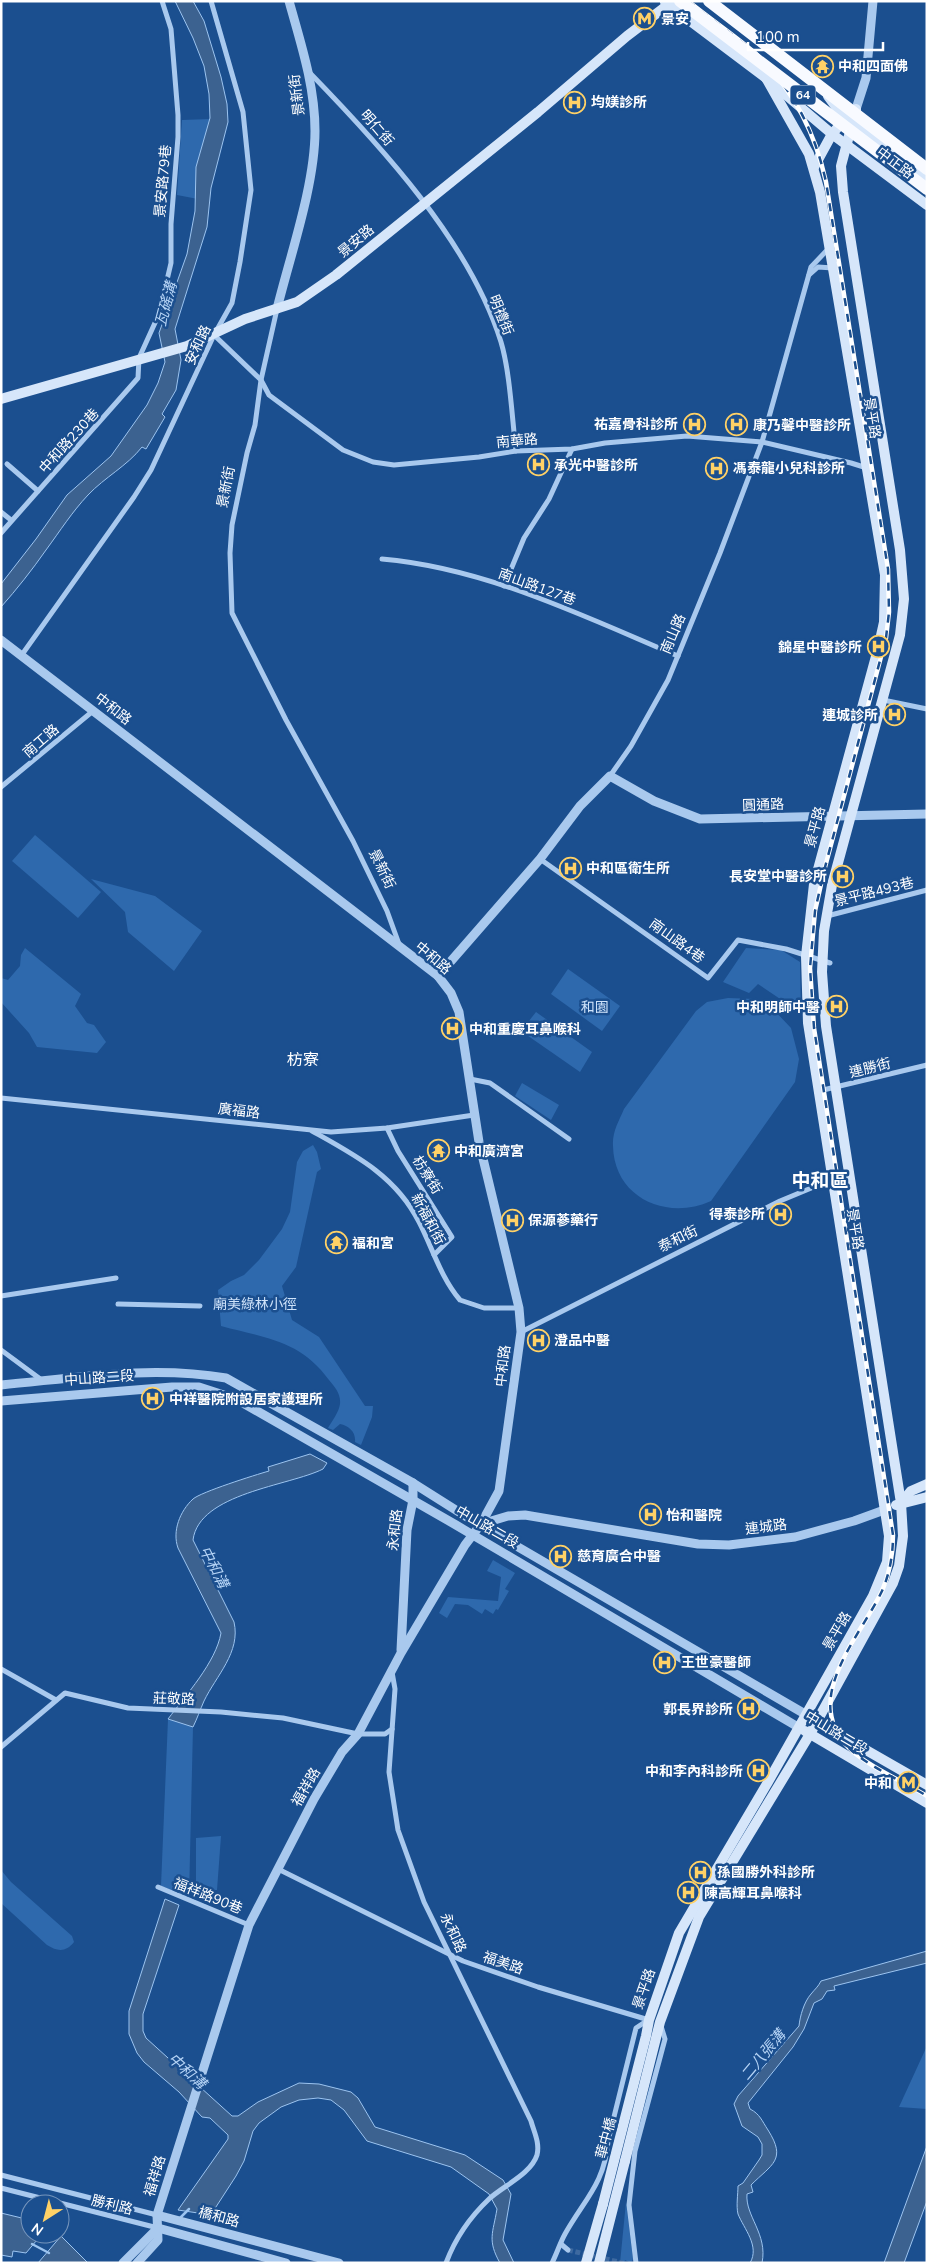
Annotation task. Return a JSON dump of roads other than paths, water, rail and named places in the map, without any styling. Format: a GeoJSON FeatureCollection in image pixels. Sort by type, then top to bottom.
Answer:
{"type":"FeatureCollection","features":[{"type":"Feature","properties":{"kind":"highway","name":"64"},"geometry":{"type":"LineString","coordinates":[[709,1],[927,169]]}},
{"type":"Feature","properties":{"kind":"highway","name":"64"},"geometry":{"type":"LineString","coordinates":[[671,2],[927,189]]}},
{"type":"Feature","properties":{"kind":"main road"},"geometry":{"type":"LineString","coordinates":[[715,1],[856,109]]}},
{"type":"Feature","properties":{"kind":"main road","name":"景安路"},"geometry":{"type":"LineString","coordinates":[[1,399],[139,358],[188,346],[245,319],[297,302],[336,275],[671,2]]}},
{"type":"Feature","properties":{"kind":"main road"},"geometry":{"type":"LineString","coordinates":[[671,2],[846,144]]}},
{"type":"Feature","properties":{"kind":"main road"},"geometry":{"type":"LineString","coordinates":[[766,78],[814,167]]}},
{"type":"Feature","properties":{"kind":"main road","name":"中正路"},"geometry":{"type":"LineString","coordinates":[[817,80],[849,121],[927,178]]}},
{"type":"Feature","properties":{"kind":"main road","name":"中正路"},"geometry":{"type":"LineString","coordinates":[[790,100],[849,121]]}},
{"type":"Feature","properties":{"kind":"main road","name":"中正路"},"geometry":{"type":"LineString","coordinates":[[856,109],[927,163]]}},
{"type":"Feature","properties":{"kind":"main road","name":"景平路"},"geometry":{"type":"LineString","coordinates":[[649,2020],[679,1933],[881,1579],[887,1562],[889,1536],[887,1509],[808,1024],[806,956],[814,884],[859,723],[884,622],[886,594],[884,559],[834,268],[814,167],[832,134],[849,121],[856,109]]}},
{"type":"Feature","properties":{"kind":"main road","name":"景平路"},"geometry":{"type":"LineString","coordinates":[[651,2037],[660,2022],[699,1917],[810,1734],[893,1583],[899,1566],[903,1536],[901,1503],[826,1026],[827,916],[851,815],[883,700],[901,626],[903,575],[843,192],[842,166],[849,121]]}},
{"type":"Feature","properties":{"kind":"main road","name":"中正路"},"geometry":{"type":"LineString","coordinates":[[846,144],[927,205]]}},
{"type":"Feature","properties":{"kind":"main road","name":"連城路"},"geometry":{"type":"LineString","coordinates":[[901,1503],[912,1491],[927,1484]]}},
{"type":"Feature","properties":{"kind":"main road","name":"連城路"},"geometry":{"type":"LineString","coordinates":[[887,1509],[901,1503],[927,1497]]}},
{"type":"Feature","properties":{"kind":"main road","name":"中山路二段"},"geometry":{"type":"LineString","coordinates":[[805,1714],[927,1785]]}},
{"type":"Feature","properties":{"kind":"main road","name":"中山路二段"},"geometry":{"type":"LineString","coordinates":[[798,1727],[927,1803]]}},
{"type":"Feature","properties":{"kind":"main road","name":"華中橋"},"geometry":{"type":"LineString","coordinates":[[599,2263],[651,2037],[649,2020]]}},
{"type":"Feature","properties":{"kind":"main road","name":"華中橋"},"geometry":{"type":"LineString","coordinates":[[586,2263],[651,2037]]}},
{"type":"Feature","properties":{"kind":"street","name":"景安路79巷"},"geometry":{"type":"LineString","coordinates":[[139,358],[159,314],[171,263],[171,224],[178,115],[170,29],[162,1]]}},
{"type":"Feature","properties":{"kind":"street","name":"安和路"},"geometry":{"type":"LineString","coordinates":[[21,656],[134,497],[155,461],[214,335],[232,303],[251,190],[243,112],[211,1]]}},
{"type":"Feature","properties":{"kind":"street","name":"景新街"},"geometry":{"type":"LineString","coordinates":[[290,1],[309,72],[315,132],[311,168],[261,380],[255,425],[232,525],[230,553],[232,613],[290,728],[353,841],[387,911],[401,949]]}},
{"type":"Feature","properties":{"kind":"street"},"geometry":{"type":"LineString","coordinates":[[856,109],[866,78],[873,1]]}},
{"type":"Feature","properties":{"kind":"street","name":"明仁街"},"geometry":{"type":"LineString","coordinates":[[309,72],[365,129],[424,202]]}},
{"type":"Feature","properties":{"kind":"street","name":"明禮街"},"geometry":{"type":"LineString","coordinates":[[424,202],[471,273],[501,343],[516,451]]}},
{"type":"Feature","properties":{"kind":"street","name":"南山路"},"geometry":{"type":"LineString","coordinates":[[438,976],[540,858],[580,806],[610,776],[631,746],[668,680],[720,553],[762,442],[811,267],[830,246]]}},
{"type":"Feature","properties":{"kind":"street"},"geometry":{"type":"LineString","coordinates":[[809,275],[818,267],[834,268]]}},
{"type":"Feature","properties":{"kind":"street","name":"南華路"},"geometry":{"type":"LineString","coordinates":[[214,335],[261,380],[269,394],[343,450],[373,462],[394,465],[479,457],[516,451],[572,449],[605,442],[687,436],[762,442],[867,468]]}},
{"type":"Feature","properties":{"kind":"street","name":"中和路230巷"},"geometry":{"type":"LineString","coordinates":[[1,533],[138,378],[139,358]]}},
{"type":"Feature","properties":{"kind":"street"},"geometry":{"type":"LineString","coordinates":[[504,586],[524,538],[549,499],[572,449]]}},
{"type":"Feature","properties":{"kind":"street"},"geometry":{"type":"LineString","coordinates":[[7,464],[38,491]]}},
{"type":"Feature","properties":{"kind":"street"},"geometry":{"type":"LineString","coordinates":[[1,512],[12,520]]}},
{"type":"Feature","properties":{"kind":"street","name":"南山路127巷"},"geometry":{"type":"LineString","coordinates":[[382,559],[414,562],[453,570],[504,586],[594,620],[678,656]]}},
{"type":"Feature","properties":{"kind":"street","name":"中和路"},"geometry":{"type":"LineString","coordinates":[[1,640],[438,976],[452,993],[459,1012],[474,1116],[519,1308],[521,1332],[499,1492],[473,1535]]}},
{"type":"Feature","properties":{"kind":"street"},"geometry":{"type":"LineString","coordinates":[[883,700],[927,709]]}},
{"type":"Feature","properties":{"kind":"street","name":"南工路"},"geometry":{"type":"LineString","coordinates":[[1,787],[94,710]]}},
{"type":"Feature","properties":{"kind":"street","name":"圓通路"},"geometry":{"type":"LineString","coordinates":[[610,776],[654,802],[700,819],[927,814]]}},
{"type":"Feature","properties":{"kind":"street","name":"南山路4巷"},"geometry":{"type":"LineString","coordinates":[[540,858],[708,978],[738,940],[786,949],[826,962]]}},
{"type":"Feature","properties":{"kind":"street","name":"景平路493巷"},"geometry":{"type":"LineString","coordinates":[[827,916],[927,890]]}},
{"type":"Feature","properties":{"kind":"street","name":"連勝街"},"geometry":{"type":"LineString","coordinates":[[819,1091],[927,1065]]}},
{"type":"Feature","properties":{"kind":"street"},"geometry":{"type":"LineString","coordinates":[[470,1079],[490,1083],[570,1139]]}},
{"type":"Feature","properties":{"kind":"street","name":"廣福路"},"geometry":{"type":"LineString","coordinates":[[1,1098],[331,1132],[387,1128],[474,1116]]}},
{"type":"Feature","properties":{"kind":"street","name":"枋寮街"},"geometry":{"type":"LineString","coordinates":[[387,1128],[398,1151],[452,1237],[434,1255]]}},
{"type":"Feature","properties":{"kind":"street","name":"新福和街"},"geometry":{"type":"LineString","coordinates":[[310,1130],[366,1161],[391,1182],[407,1200],[434,1255],[460,1300],[484,1308],[519,1308]]}},
{"type":"Feature","properties":{"kind":"street","name":"泰和街"},"geometry":{"type":"LineString","coordinates":[[521,1332],[780,1201],[833,1179],[848,1175]]}},
{"type":"Feature","properties":{"kind":"street"},"geometry":{"type":"LineString","coordinates":[[1,1296],[116,1278]]}},
{"type":"Feature","properties":{"kind":"street"},"geometry":{"type":"LineString","coordinates":[[118,1304],[200,1306]]}},
{"type":"Feature","properties":{"kind":"street"},"geometry":{"type":"LineString","coordinates":[[1,1350],[44,1381]]}},
{"type":"Feature","properties":{"kind":"street","name":"中山路二段"},"geometry":{"type":"LineString","coordinates":[[1,1385],[127,1373],[197,1373],[226,1378],[413,1482],[481,1524],[805,1714]]}},
{"type":"Feature","properties":{"kind":"street","name":"中山路二段"},"geometry":{"type":"LineString","coordinates":[[1,1401],[53,1395],[199,1387],[236,1398],[473,1535],[798,1727]]}},
{"type":"Feature","properties":{"kind":"street","name":"永和路"},"geometry":{"type":"LineString","coordinates":[[401,1653],[407,1530],[413,1482]]}},
{"type":"Feature","properties":{"kind":"street","name":"連城路"},"geometry":{"type":"LineString","coordinates":[[481,1524],[508,1516],[525,1516],[698,1544],[729,1545],[795,1537],[854,1521],[887,1509]]}},
{"type":"Feature","properties":{"kind":"street","name":"福祥路"},"geometry":{"type":"LineString","coordinates":[[137,2263],[158,2240],[157,2215],[249,1925],[314,1798],[342,1752],[358,1734],[401,1653],[473,1535]]}},
{"type":"Feature","properties":{"kind":"street"},"geometry":{"type":"LineString","coordinates":[[1,1669],[56,1700],[1,1747]]}},
{"type":"Feature","properties":{"kind":"street","name":"永和路"},"geometry":{"type":"LineString","coordinates":[[392,1669],[395,1689],[389,1772],[398,1830],[417,1885],[448,1954],[531,2121],[538,2143],[537,2156],[529,2168],[488,2200],[463,2229],[452,2246],[446,2263]]}},
{"type":"Feature","properties":{"kind":"street","name":"莊敬路"},"geometry":{"type":"LineString","coordinates":[[56,1700],[65,1692],[128,1708],[283,1718],[358,1734],[385,1734],[392,1729]]}},
{"type":"Feature","properties":{"kind":"street","name":"福美路"},"geometry":{"type":"LineString","coordinates":[[277,1868],[448,1954],[538,1987],[649,2020]]}},
{"type":"Feature","properties":{"kind":"street","name":"福祥路90巷"},"geometry":{"type":"LineString","coordinates":[[158,1888],[249,1925]]}},
{"type":"Feature","properties":{"kind":"street","name":"景平路"},"geometry":{"type":"LineString","coordinates":[[552,2263],[564,2235],[598,2184],[607,2154],[608,2141],[636,2028],[649,2020]]}},
{"type":"Feature","properties":{"kind":"street","name":"景平路"},"geometry":{"type":"LineString","coordinates":[[636,2263],[629,2205],[635,2151],[664,2039],[660,2022]]}},
{"type":"Feature","properties":{"kind":"street","name":"勝利路"},"geometry":{"type":"LineString","coordinates":[[1,2175],[157,2215]]}},
{"type":"Feature","properties":{"kind":"street","name":"勝利路"},"geometry":{"type":"LineString","coordinates":[[1,2188],[158,2228]]}},
{"type":"Feature","properties":{"kind":"street","name":"橋和路"},"geometry":{"type":"LineString","coordinates":[[157,2215],[339,2263]]}},
{"type":"Feature","properties":{"kind":"street"},"geometry":{"type":"LineString","coordinates":[[123,2263],[158,2228]]}},
{"type":"Feature","properties":{"kind":"street","name":"橋和路"},"geometry":{"type":"LineString","coordinates":[[158,2228],[286,2263]]}},
{"type":"Feature","properties":{"kind":"street"},"geometry":{"type":"LineString","coordinates":[[560,2244],[568,2250]]}},
{"type":"Feature","properties":{"kind":"street"},"geometry":{"type":"LineString","coordinates":[[269,2258],[273,2245]]}},
{"type":"Feature","properties":{"kind":"waterway","name":"中和溝"},"geometry":{"type":"LineString","coordinates":[[179,2219],[189,2209]]}},
{"type":"Feature","properties":{"kind":"waterway","name":"瓦磘溝"},"geometry":{"type":"LineString","coordinates":[[32,2244],[49,2253]]}},
{"type":"Feature","properties":{"kind":"tunnel"},"geometry":{"type":"LineString","coordinates":[[568,2250],[623,2263]]}},
{"type":"Feature","properties":{"kind":"railway"},"geometry":{"type":"LineString","coordinates":[[688,1],[747,46],[769,67],[781,81],[801,112],[816,146],[826,182],[888,569],[889,612],[886,638],[824,871],[815,911],[810,968],[814,1028],[893,1535],[891,1563],[885,1584],[839,1669],[832,1689],[830,1710],[835,1729],[849,1748],[876,1767],[927,1796]]}},
{"type":"Feature","properties":{"kind":"place","name":"景安"},"geometry":{"type":"Point","coordinates":[645,19]}},
{"type":"Feature","properties":{"kind":"place","name":"中和四面佛"},"geometry":{"type":"Point","coordinates":[822,66]}},
{"type":"Feature","properties":{"kind":"place","name":"均媄診所"},"geometry":{"type":"Point","coordinates":[575,102]}},
{"type":"Feature","properties":{"kind":"place","name":"祐嘉骨科診所"},"geometry":{"type":"Point","coordinates":[694,424]}},
{"type":"Feature","properties":{"kind":"place","name":"康乃馨中醫診所"},"geometry":{"type":"Point","coordinates":[737,425]}},
{"type":"Feature","properties":{"kind":"place","name":"承光中醫診所"},"geometry":{"type":"Point","coordinates":[538,465]}},
{"type":"Feature","properties":{"kind":"place","name":"馮泰龍小兒科診所"},"geometry":{"type":"Point","coordinates":[717,468]}},
{"type":"Feature","properties":{"kind":"place","name":"錦星中醫診所"},"geometry":{"type":"Point","coordinates":[878,647]}},
{"type":"Feature","properties":{"kind":"place","name":"連城診所"},"geometry":{"type":"Point","coordinates":[894,715]}},
{"type":"Feature","properties":{"kind":"place","name":"中和區衛生所"},"geometry":{"type":"Point","coordinates":[570,868]}},
{"type":"Feature","properties":{"kind":"place","name":"長安堂中醫診所"},"geometry":{"type":"Point","coordinates":[843,876]}},
{"type":"Feature","properties":{"kind":"place","name":"中和明師中醫"},"geometry":{"type":"Point","coordinates":[836,1007]}},
{"type":"Feature","properties":{"kind":"place","name":"中和重慶耳鼻喉科"},"geometry":{"type":"Point","coordinates":[453,1029]}},
{"type":"Feature","properties":{"kind":"place","name":"中和廣濟宮"},"geometry":{"type":"Point","coordinates":[438,1151]}},
{"type":"Feature","properties":{"kind":"place","name":"得泰診所"},"geometry":{"type":"Point","coordinates":[781,1214]}},
{"type":"Feature","properties":{"kind":"place","name":"保源蔘藥行"},"geometry":{"type":"Point","coordinates":[512,1220]}},
{"type":"Feature","properties":{"kind":"place","name":"福和宮"},"geometry":{"type":"Point","coordinates":[336,1243]}},
{"type":"Feature","properties":{"kind":"place","name":"澄品中醫"},"geometry":{"type":"Point","coordinates":[538,1340]}},
{"type":"Feature","properties":{"kind":"place","name":"中祥醫院附設居家護理所"},"geometry":{"type":"Point","coordinates":[153,1399]}},
{"type":"Feature","properties":{"kind":"place","name":"怡和醫院"},"geometry":{"type":"Point","coordinates":[650,1515]}},
{"type":"Feature","properties":{"kind":"place","name":"慈育廣合中醫"},"geometry":{"type":"Point","coordinates":[561,1556]}},
{"type":"Feature","properties":{"kind":"place","name":"王世豪醫師"},"geometry":{"type":"Point","coordinates":[665,1662]}},
{"type":"Feature","properties":{"kind":"place","name":"郭長界診所"},"geometry":{"type":"Point","coordinates":[749,1709]}},
{"type":"Feature","properties":{"kind":"place","name":"中和李內科診所"},"geometry":{"type":"Point","coordinates":[759,1771]}},
{"type":"Feature","properties":{"kind":"place","name":"中和"},"geometry":{"type":"Point","coordinates":[908,1783]}},
{"type":"Feature","properties":{"kind":"place","name":"孫國勝外科診所"},"geometry":{"type":"Point","coordinates":[701,1872]}},
{"type":"Feature","properties":{"kind":"place","name":"陳高輝耳鼻喉科"},"geometry":{"type":"Point","coordinates":[688,1893]}},
{"type":"Feature","properties":{"kind":"district","name":"枋寮"},"geometry":{"type":"Point","coordinates":[303,1060]}},
{"type":"Feature","properties":{"kind":"district","name":"中和區"},"geometry":{"type":"Point","coordinates":[820,1181]}},
{"type":"Feature","properties":{"kind":"park label","name":"和園"},"geometry":{"type":"Point","coordinates":[595,1007]}},
{"type":"Feature","properties":{"kind":"park label","name":"廟美綠林小徑"},"geometry":{"type":"Point","coordinates":[255,1304]}},
{"type":"Feature","properties":{"kind":"water label","name":"二八張溝"},"geometry":{"type":"Point","coordinates":[763,2055]}}]}
